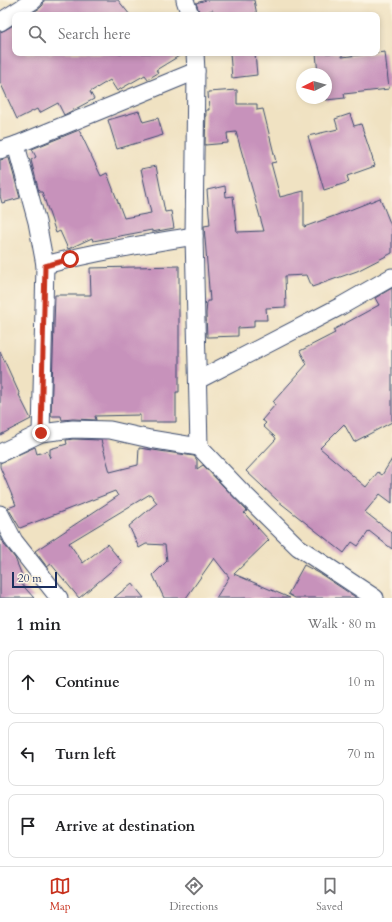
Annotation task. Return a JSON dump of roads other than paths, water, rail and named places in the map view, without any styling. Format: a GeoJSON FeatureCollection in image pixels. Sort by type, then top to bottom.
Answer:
{"type":"FeatureCollection","features":[{"type":"Feature","properties":{"kind":"street"},"geometry":{"type":"LineString","coordinates":[[15,12],[34,0]]}},
{"type":"Feature","properties":{"kind":"street"},"geometry":{"type":"LineString","coordinates":[[185,0],[189,12]]}},
{"type":"Feature","properties":{"kind":"street"},"geometry":{"type":"LineString","coordinates":[[0,22],[12,14]]}},
{"type":"Feature","properties":{"kind":"street"},"geometry":{"type":"LineString","coordinates":[[195,56],[194,236],[199,447]]}},
{"type":"Feature","properties":{"kind":"street"},"geometry":{"type":"LineString","coordinates":[[0,150],[16,145],[196,71]]}},
{"type":"Feature","properties":{"kind":"street"},"geometry":{"type":"LineString","coordinates":[[16,145],[37,222],[45,266],[41,433]]}},
{"type":"Feature","properties":{"kind":"street"},"geometry":{"type":"LineString","coordinates":[[45,266],[112,250],[194,236]]}},
{"type":"Feature","properties":{"kind":"street"},"geometry":{"type":"LineString","coordinates":[[198,380],[341,306],[392,277]]}},
{"type":"Feature","properties":{"kind":"street"},"geometry":{"type":"LineString","coordinates":[[0,453],[41,433],[73,429],[110,430],[150,439],[199,447],[298,547],[375,598]]}},
{"type":"Feature","properties":{"kind":"street"},"geometry":{"type":"LineString","coordinates":[[0,514],[14,541],[59,598]]}}]}
